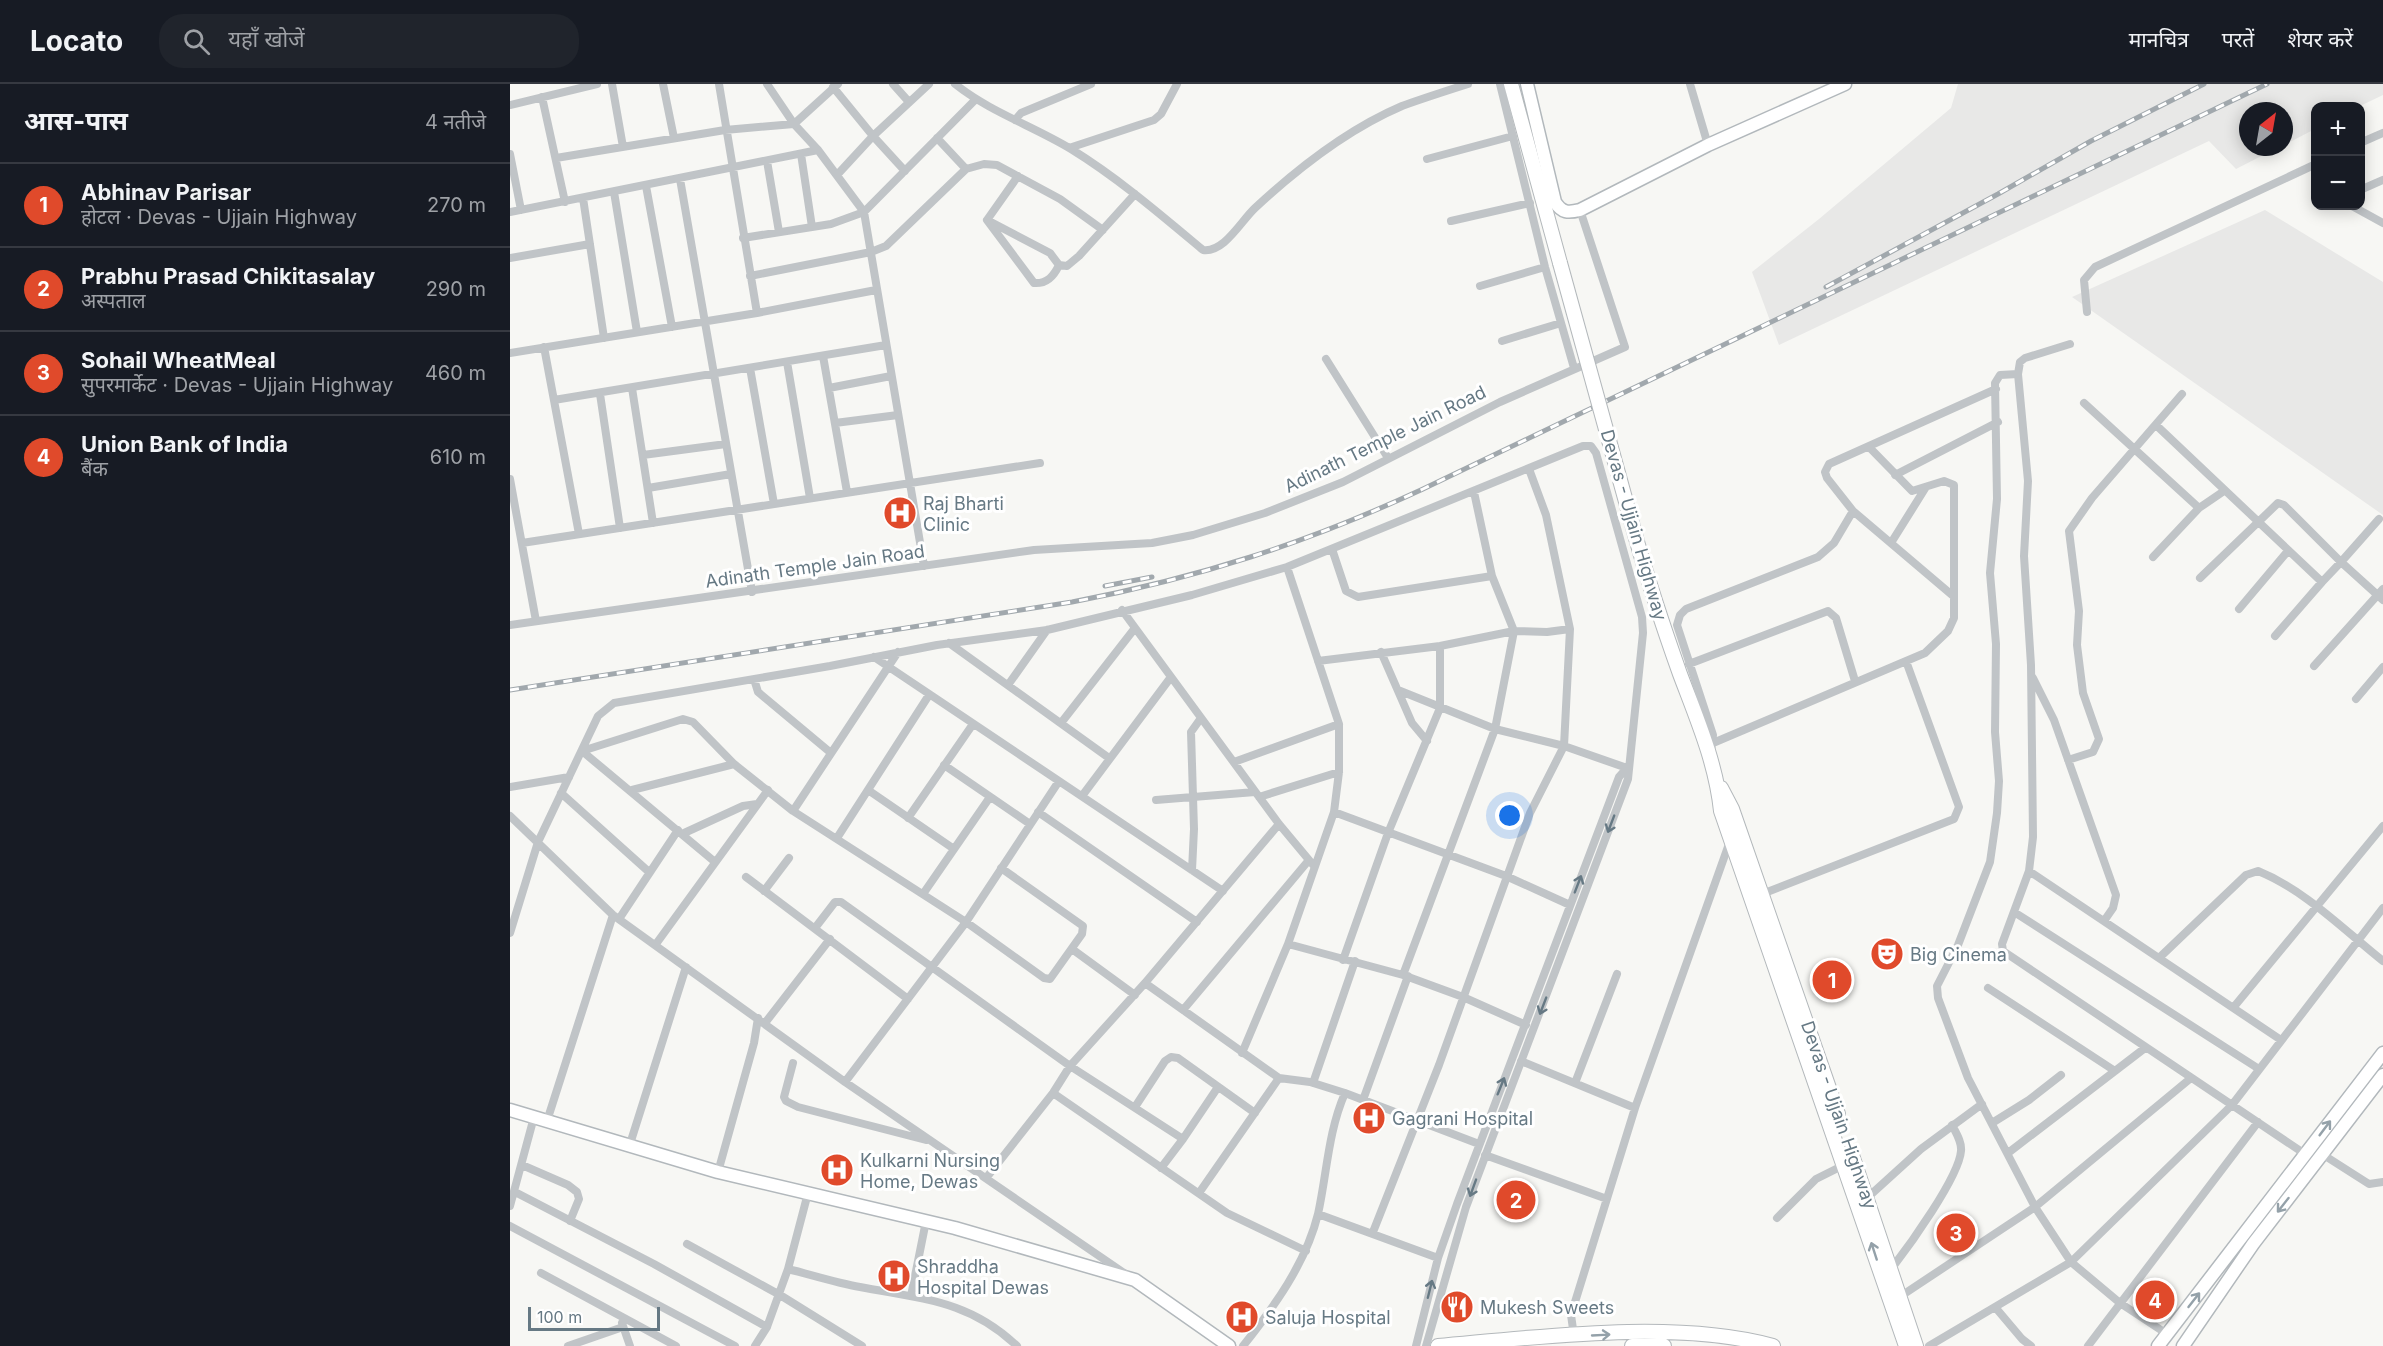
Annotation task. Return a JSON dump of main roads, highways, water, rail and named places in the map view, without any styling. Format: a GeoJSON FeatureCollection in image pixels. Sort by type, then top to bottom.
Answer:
{"type":"FeatureCollection","features":[{"type":"Feature","properties":{"kind":"main road","name":"Devas - Ujjain Highway"},"geometry":{"type":"LineString","coordinates":[[1511,84],[1638,548],[1700,729],[1711,749],[1721,811],[1849,1162],[1867,1198],[1916,1346]]}},
{"type":"Feature","properties":{"kind":"main road","name":"Devas - Ujjain Highway"},"geometry":{"type":"LineString","coordinates":[[1718,784],[1732,809],[1762,894],[1906,1346]]}},
{"type":"Feature","properties":{"kind":"main road"},"geometry":{"type":"LineString","coordinates":[[1438,1346],[1644,1333],[1773,1346]]}},
{"type":"Feature","properties":{"kind":"main road"},"geometry":{"type":"LineString","coordinates":[[1632,1346],[1664,1346]]}},
{"type":"Feature","properties":{"kind":"railway"},"geometry":{"type":"LineString","coordinates":[[1826,287],[2091,141],[2204,84]]}},
{"type":"Feature","properties":{"kind":"railway"},"geometry":{"type":"LineString","coordinates":[[510,690],[1072,602],[1164,582],[1251,557],[1337,526],[1423,489],[2267,84]]}},
{"type":"Feature","properties":{"kind":"railway"},"geometry":{"type":"LineString","coordinates":[[1105,586],[1152,577]]}},
{"type":"Feature","properties":{"kind":"place","name":"Raj Bharti Clinic"},"geometry":{"type":"Point","coordinates":[900,513]}},
{"type":"Feature","properties":{"kind":"place","name":"Big Cinema"},"geometry":{"type":"Point","coordinates":[1887,954]}},
{"type":"Feature","properties":{"kind":"place","name":"Abhinav Parisar"},"geometry":{"type":"Point","coordinates":[1832,980]}},
{"type":"Feature","properties":{"kind":"place","name":"Gagrani Hospital"},"geometry":{"type":"Point","coordinates":[1369,1118]}},
{"type":"Feature","properties":{"kind":"place","name":"Kulkarni Nursing Home, Dewas"},"geometry":{"type":"Point","coordinates":[837,1170]}},
{"type":"Feature","properties":{"kind":"place","name":"Prabhu Prasad Chikitasalay"},"geometry":{"type":"Point","coordinates":[1516,1200]}},
{"type":"Feature","properties":{"kind":"place","name":"Sohail WheatMeal"},"geometry":{"type":"Point","coordinates":[1956,1233]}},
{"type":"Feature","properties":{"kind":"place","name":"Shraddha Hospital Dewas"},"geometry":{"type":"Point","coordinates":[894,1276]}},
{"type":"Feature","properties":{"kind":"place","name":"Union Bank of India"},"geometry":{"type":"Point","coordinates":[2155,1300]}},
{"type":"Feature","properties":{"kind":"place","name":"Mukesh Sweets"},"geometry":{"type":"Point","coordinates":[1457,1307]}},
{"type":"Feature","properties":{"kind":"place","name":"Saluja Hospital"},"geometry":{"type":"Point","coordinates":[1242,1317]}}]}
